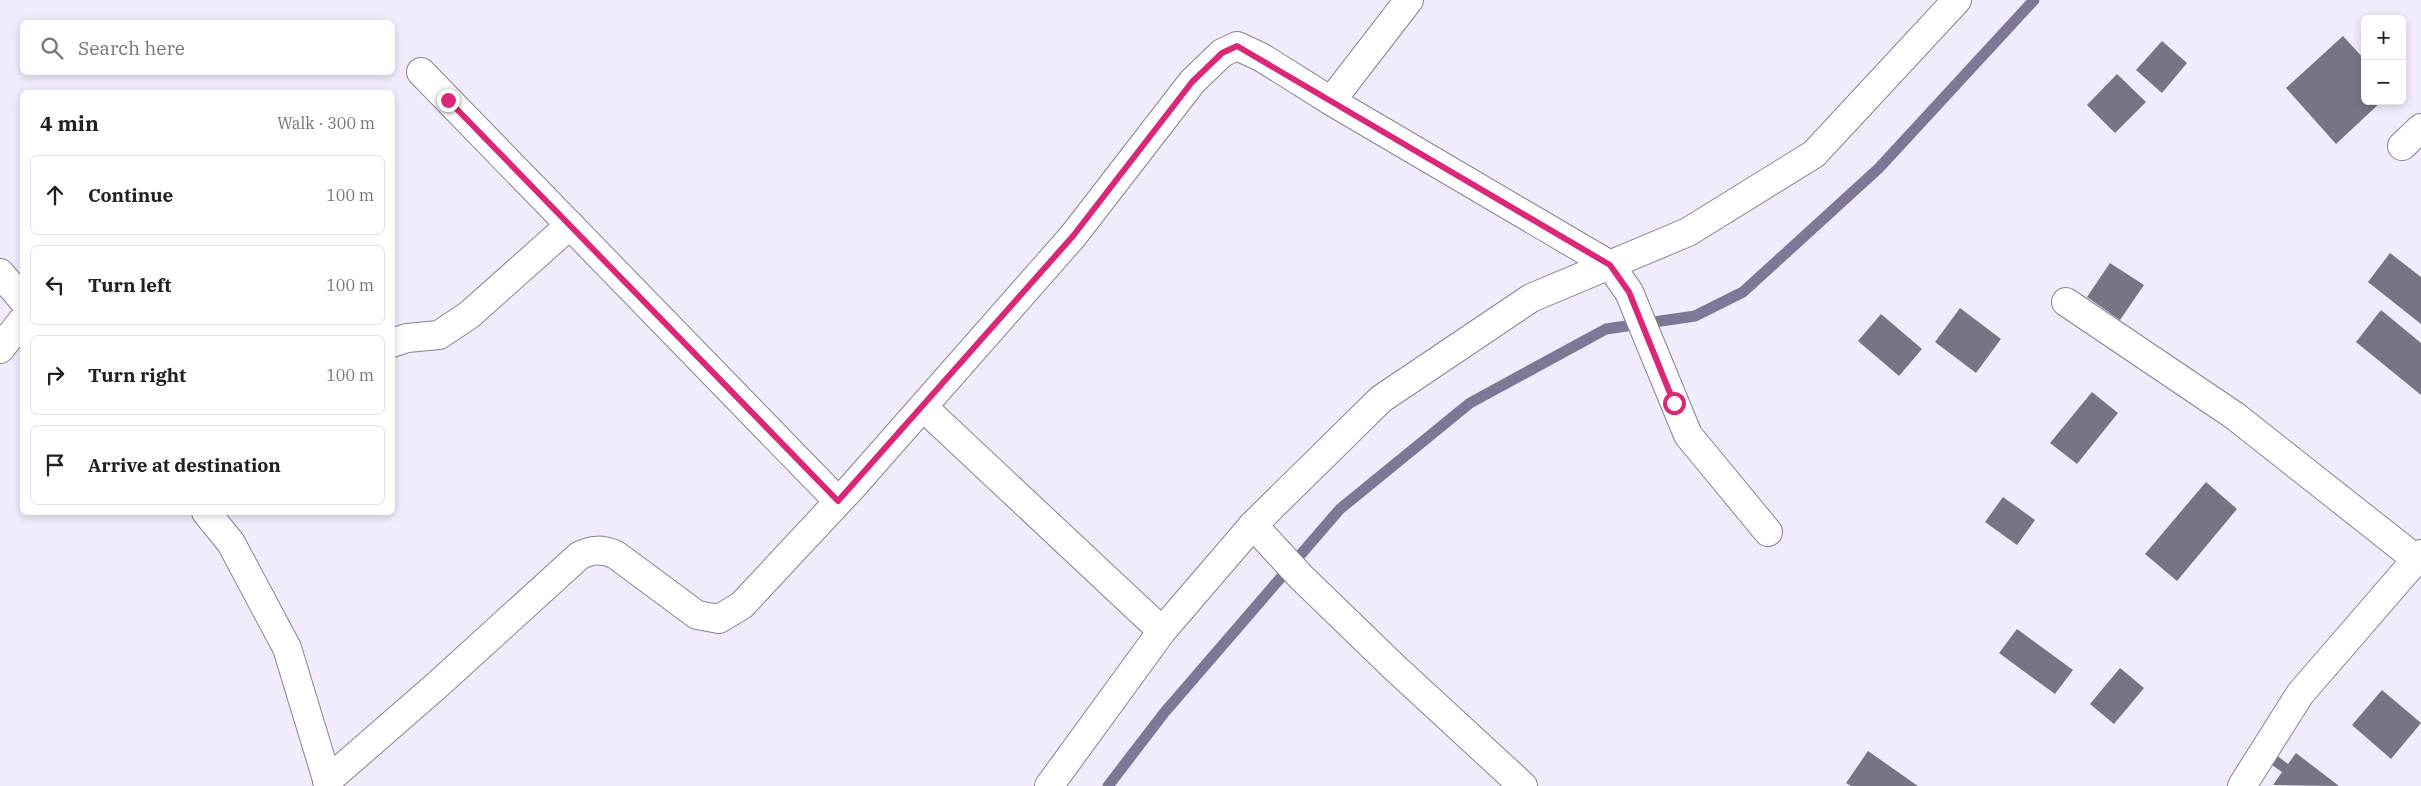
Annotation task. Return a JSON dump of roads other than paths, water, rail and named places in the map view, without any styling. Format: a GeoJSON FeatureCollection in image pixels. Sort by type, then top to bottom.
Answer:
{"type":"FeatureCollection","features":[{"type":"Feature","properties":{"kind":"street"},"geometry":{"type":"LineString","coordinates":[[1331,101],[1408,0]]}},
{"type":"Feature","properties":{"kind":"street"},"geometry":{"type":"LineString","coordinates":[[1057,783],[1162,631],[1253,525],[1380,399],[1531,298],[1688,232],[1814,154],[1949,3]]}},
{"type":"Feature","properties":{"kind":"street"},"geometry":{"type":"LineString","coordinates":[[208,515],[231,543],[287,648],[328,783],[579,556],[589,551],[604,550],[616,555],[697,615],[718,619],[742,606],[838,501],[1073,236],[1192,82],[1222,53],[1237,46],[1261,58],[1610,265],[1629,292],[1688,435],[1768,532]]}},
{"type":"Feature","properties":{"kind":"street"},"geometry":{"type":"LineString","coordinates":[[421,72],[838,501]]}},
{"type":"Feature","properties":{"kind":"street"},"geometry":{"type":"LineString","coordinates":[[395,342],[406,338],[439,334],[462,320],[570,225]]}},
{"type":"Feature","properties":{"kind":"street"},"geometry":{"type":"LineString","coordinates":[[0,273],[20,297]]}},
{"type":"Feature","properties":{"kind":"street"},"geometry":{"type":"LineString","coordinates":[[2066,302],[2235,416],[2418,556],[2300,694],[2242,786]]}},
{"type":"Feature","properties":{"kind":"street"},"geometry":{"type":"LineString","coordinates":[[0,349],[20,324]]}},
{"type":"Feature","properties":{"kind":"street"},"geometry":{"type":"LineString","coordinates":[[923,407],[1162,631]]}},
{"type":"Feature","properties":{"kind":"street"},"geometry":{"type":"LineString","coordinates":[[1253,525],[1301,577],[1394,667],[1523,786]]}},
{"type":"Feature","properties":{"kind":"waterway"},"geometry":{"type":"LineString","coordinates":[[1108,786],[1164,713],[1340,509],[1470,403],[1606,329],[1695,316],[1743,292],[1879,168],[2034,0]]}}]}
